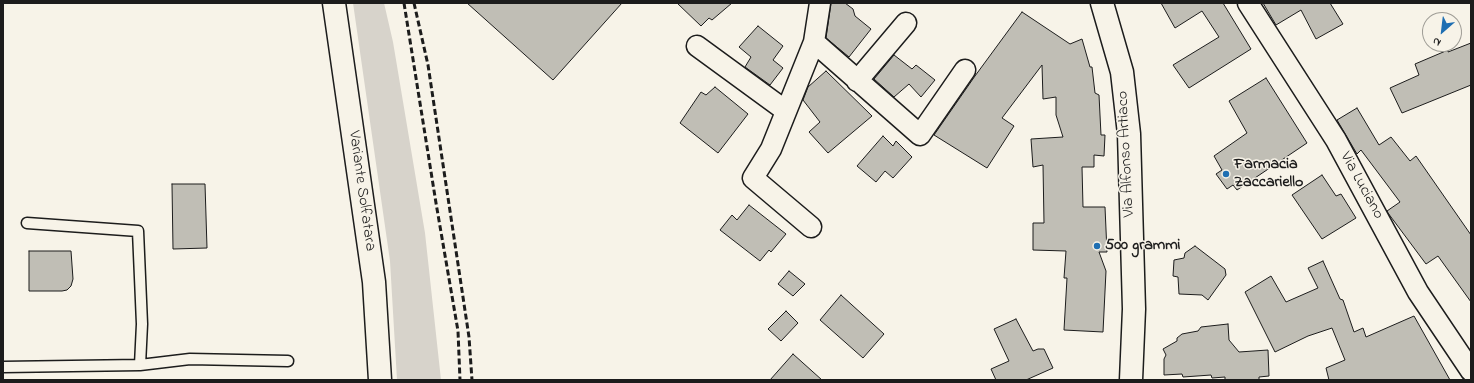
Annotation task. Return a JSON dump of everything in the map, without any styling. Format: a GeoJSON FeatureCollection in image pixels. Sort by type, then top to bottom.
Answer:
{"type":"FeatureCollection","features":[{"type":"Feature","properties":{"kind":"main road","name":"Variante Solfatara"},"geometry":{"type":"LineString","coordinates":[[334,3],[374,282],[380,380]]}},
{"type":"Feature","properties":{"kind":"main road","name":"Via Alfonso Artiaco"},"geometry":{"type":"LineString","coordinates":[[1102,3],[1122,72],[1129,134],[1134,310],[1131,380]]}},
{"type":"Feature","properties":{"kind":"street"},"geometry":{"type":"LineString","coordinates":[[811,227],[753,178],[771,149],[814,42],[820,3]]}},
{"type":"Feature","properties":{"kind":"street","name":"Via Luciano"},"geometry":{"type":"LineString","coordinates":[[1248,3],[1336,140],[1418,292],[1471,371]]}},
{"type":"Feature","properties":{"kind":"street"},"geometry":{"type":"LineString","coordinates":[[857,81],[906,23]]}},
{"type":"Feature","properties":{"kind":"street"},"geometry":{"type":"LineString","coordinates":[[814,42],[920,135],[965,70]]}},
{"type":"Feature","properties":{"kind":"street"},"geometry":{"type":"LineString","coordinates":[[697,46],[786,111]]}},
{"type":"Feature","properties":{"kind":"lane"},"geometry":{"type":"LineString","coordinates":[[26,223],[138,231],[142,324],[140,365]]}},
{"type":"Feature","properties":{"kind":"lane"},"geometry":{"type":"LineString","coordinates":[[3,367],[140,365],[190,359],[288,361]]}},
{"type":"Feature","properties":{"kind":"shaded area"},"geometry":{"type":"Polygon","coordinates":[[[353,3],[384,3],[393,42],[425,233],[441,380],[397,380],[390,261],[353,3]]]}},
{"type":"Feature","properties":{"kind":"building"},"geometry":{"type":"Polygon","coordinates":[[[467,3],[622,3],[553,80],[467,3]]]}},
{"type":"Feature","properties":{"kind":"building"},"geometry":{"type":"Polygon","coordinates":[[[677,3],[732,3],[712,20],[709,18],[701,26],[677,3]]]}},
{"type":"Feature","properties":{"kind":"building"},"geometry":{"type":"Polygon","coordinates":[[[831,3],[845,3],[853,9],[855,16],[871,29],[849,57],[826,38],[831,3]]]}},
{"type":"Feature","properties":{"kind":"building"},"geometry":{"type":"Polygon","coordinates":[[[1161,3],[1223,3],[1251,49],[1189,88],[1173,65],[1219,37],[1202,11],[1175,28],[1161,3]]]}},
{"type":"Feature","properties":{"kind":"building"},"geometry":{"type":"Polygon","coordinates":[[[1263,3],[1330,3],[1343,24],[1316,39],[1301,10],[1276,25],[1263,3]]]}},
{"type":"Feature","properties":{"kind":"building"},"geometry":{"type":"Polygon","coordinates":[[[1022,12],[1070,44],[1082,39],[1090,67],[1092,67],[1095,93],[1099,95],[1101,135],[1105,135],[1104,156],[1094,155],[1094,167],[1082,167],[1083,207],[1105,207],[1107,252],[1099,252],[1106,271],[1103,332],[1064,330],[1067,278],[1064,278],[1066,251],[1033,250],[1033,223],[1044,223],[1043,165],[1033,167],[1031,139],[1063,137],[1056,115],[1056,97],[1043,99],[1042,65],[1002,118],[1014,126],[987,168],[934,135],[1022,12]]]}},
{"type":"Feature","properties":{"kind":"building"},"geometry":{"type":"Polygon","coordinates":[[[758,26],[783,46],[773,60],[783,68],[770,85],[745,67],[751,57],[739,47],[758,26]]]}},
{"type":"Feature","properties":{"kind":"building"},"geometry":{"type":"Polygon","coordinates":[[[1471,43],[1471,85],[1402,113],[1390,88],[1419,75],[1415,64],[1443,52],[1462,52],[1462,47],[1471,43]]]}},
{"type":"Feature","properties":{"kind":"building"},"geometry":{"type":"Polygon","coordinates":[[[894,55],[912,69],[916,65],[935,80],[921,97],[909,84],[894,97],[874,79],[894,55]]]}},
{"type":"Feature","properties":{"kind":"building"},"geometry":{"type":"Polygon","coordinates":[[[826,71],[872,116],[828,153],[809,132],[820,122],[803,100],[808,87],[826,71]]]}},
{"type":"Feature","properties":{"kind":"building"},"geometry":{"type":"Polygon","coordinates":[[[1266,78],[1307,143],[1237,190],[1233,185],[1227,189],[1216,174],[1222,170],[1214,156],[1247,133],[1229,101],[1266,78]]]}},
{"type":"Feature","properties":{"kind":"building"},"geometry":{"type":"Polygon","coordinates":[[[715,87],[748,114],[718,153],[680,123],[701,92],[706,95],[715,87]]]}},
{"type":"Feature","properties":{"kind":"building"},"geometry":{"type":"Polygon","coordinates":[[[1357,108],[1379,145],[1391,137],[1410,161],[1416,156],[1471,235],[1471,302],[1438,256],[1426,264],[1388,213],[1387,211],[1400,202],[1361,150],[1357,154],[1337,120],[1357,108]]]}},
{"type":"Feature","properties":{"kind":"building"},"geometry":{"type":"Polygon","coordinates":[[[883,136],[893,146],[896,141],[912,157],[893,178],[885,171],[876,182],[857,166],[883,136]]]}},
{"type":"Feature","properties":{"kind":"building"},"geometry":{"type":"Polygon","coordinates":[[[1322,175],[1336,196],[1341,194],[1356,218],[1322,239],[1292,195],[1322,175]]]}},
{"type":"Feature","properties":{"kind":"building"},"geometry":{"type":"Polygon","coordinates":[[[172,184],[205,184],[207,248],[173,249],[172,184]]]}},
{"type":"Feature","properties":{"kind":"building"},"geometry":{"type":"Polygon","coordinates":[[[749,205],[786,234],[771,252],[769,250],[760,261],[720,230],[732,215],[737,220],[749,205]]]}},
{"type":"Feature","properties":{"kind":"building"},"geometry":{"type":"Polygon","coordinates":[[[1195,246],[1225,269],[1226,275],[1208,300],[1202,295],[1179,294],[1178,277],[1173,276],[1174,260],[1184,258],[1185,253],[1195,246]]]}},
{"type":"Feature","properties":{"kind":"building"},"geometry":{"type":"Polygon","coordinates":[[[29,251],[71,251],[73,279],[71,286],[67,290],[62,291],[29,291],[29,251]]]}},
{"type":"Feature","properties":{"kind":"building"},"geometry":{"type":"Polygon","coordinates":[[[1323,261],[1340,299],[1343,300],[1354,332],[1363,328],[1366,337],[1414,316],[1450,380],[1329,380],[1326,368],[1345,360],[1332,328],[1308,336],[1275,352],[1245,292],[1271,276],[1286,302],[1318,288],[1308,268],[1323,261]]]}},
{"type":"Feature","properties":{"kind":"building"},"geometry":{"type":"Polygon","coordinates":[[[789,271],[805,284],[793,296],[778,284],[789,271]]]}},
{"type":"Feature","properties":{"kind":"building"},"geometry":{"type":"Polygon","coordinates":[[[841,295],[884,334],[863,358],[820,320],[841,295]]]}},
{"type":"Feature","properties":{"kind":"building"},"geometry":{"type":"Polygon","coordinates":[[[786,311],[798,323],[781,341],[768,329],[786,311]]]}},
{"type":"Feature","properties":{"kind":"building"},"geometry":{"type":"Polygon","coordinates":[[[1016,319],[1033,351],[1044,349],[1053,368],[1026,380],[996,380],[991,369],[1009,361],[994,329],[1016,319]]]}},
{"type":"Feature","properties":{"kind":"building"},"geometry":{"type":"Polygon","coordinates":[[[1228,324],[1229,340],[1239,352],[1268,350],[1269,376],[1259,377],[1259,380],[1225,380],[1225,377],[1212,378],[1211,375],[1183,377],[1182,374],[1164,375],[1164,359],[1166,355],[1163,349],[1177,341],[1177,338],[1182,334],[1198,331],[1201,327],[1228,324]]]}},
{"type":"Feature","properties":{"kind":"building"},"geometry":{"type":"Polygon","coordinates":[[[793,354],[822,380],[770,380],[793,354]]]}},
{"type":"Feature","properties":{"kind":"railway"},"geometry":{"type":"LineString","coordinates":[[404,3],[458,331],[460,380]]}},
{"type":"Feature","properties":{"kind":"railway"},"geometry":{"type":"LineString","coordinates":[[414,3],[428,65],[469,337],[472,380]]}},
{"type":"Feature","properties":{"kind":"place","name":"Farmacia Zaccariello"},"geometry":{"type":"Point","coordinates":[1226,174]}},
{"type":"Feature","properties":{"kind":"place","name":"500 grammi"},"geometry":{"type":"Point","coordinates":[1097,246]}}]}
